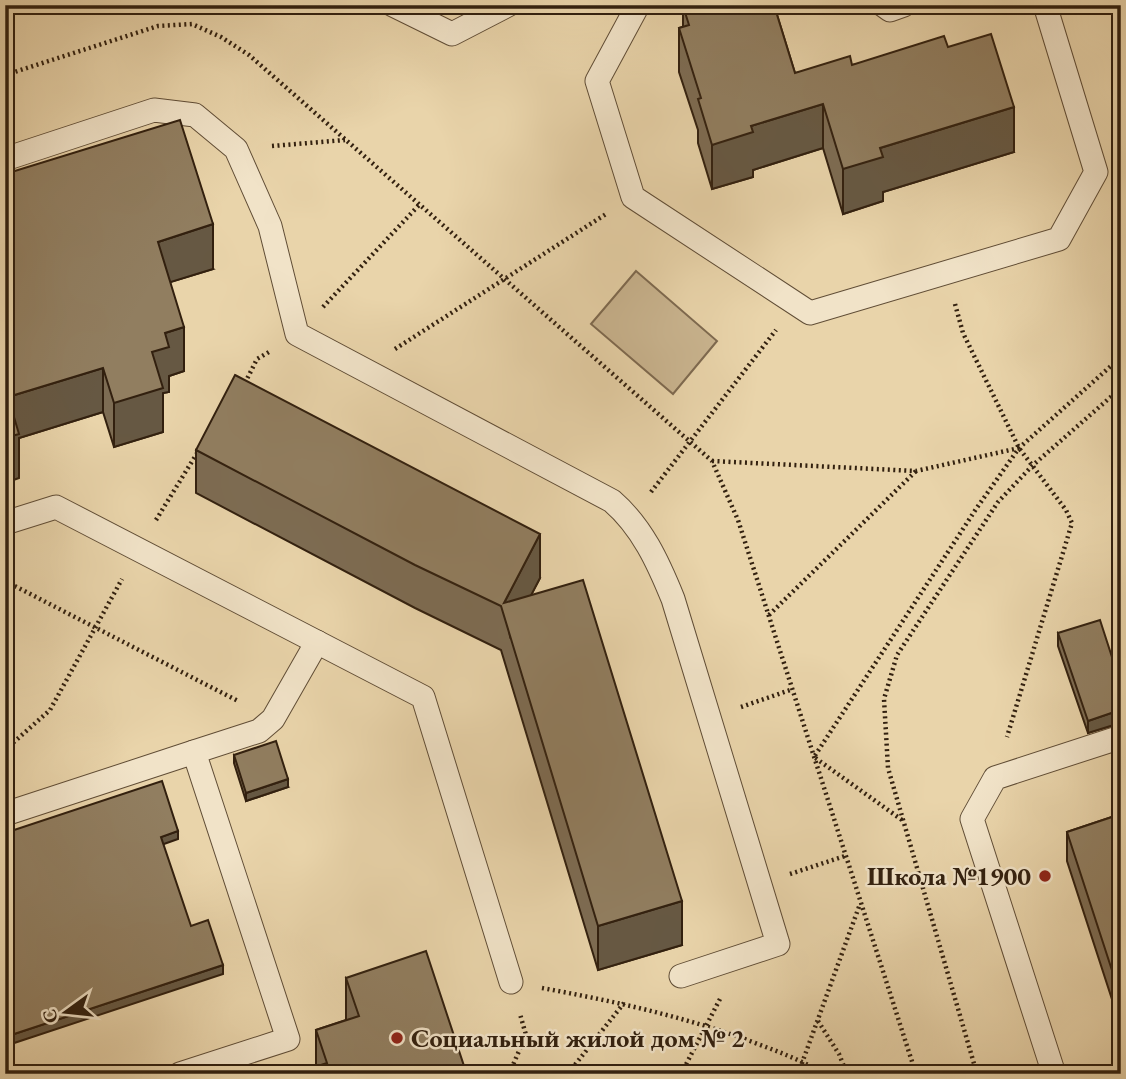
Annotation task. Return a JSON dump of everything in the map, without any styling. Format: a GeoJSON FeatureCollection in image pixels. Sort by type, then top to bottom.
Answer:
{"type":"FeatureCollection","features":[{"type":"Feature","properties":{"kind":"lane"},"geometry":{"type":"LineString","coordinates":[[393,5],[452,34],[508,5]]}},
{"type":"Feature","properties":{"kind":"lane"},"geometry":{"type":"LineString","coordinates":[[638,5],[597,81],[634,197],[810,313],[1059,239],[1096,172],[1045,5]]}},
{"type":"Feature","properties":{"kind":"lane"},"geometry":{"type":"LineString","coordinates":[[883,5],[890,9],[904,5]]}},
{"type":"Feature","properties":{"kind":"lane"},"geometry":{"type":"LineString","coordinates":[[5,159],[154,110],[195,115],[236,149],[270,226],[297,334],[612,501],[631,517],[659,564],[673,599],[778,944],[681,976]]}},
{"type":"Feature","properties":{"kind":"lane"},"geometry":{"type":"LineString","coordinates":[[5,523],[56,507],[423,697],[511,982]]}},
{"type":"Feature","properties":{"kind":"lane"},"geometry":{"type":"LineString","coordinates":[[5,814],[259,731],[273,719],[317,642]]}},
{"type":"Feature","properties":{"kind":"lane"},"geometry":{"type":"LineString","coordinates":[[1054,1074],[972,818],[995,778],[1121,737]]}},
{"type":"Feature","properties":{"kind":"lane"},"geometry":{"type":"LineString","coordinates":[[180,1074],[288,1039],[194,752]]}},
{"type":"Feature","properties":{"kind":"path"},"geometry":{"type":"LineString","coordinates":[[5,75],[158,26],[192,24],[221,37],[249,55],[712,461],[738,520],[916,1074]]}},
{"type":"Feature","properties":{"kind":"path"},"geometry":{"type":"LineString","coordinates":[[236,149],[345,140]]}},
{"type":"Feature","properties":{"kind":"path"},"geometry":{"type":"LineString","coordinates":[[297,334],[419,205]]}},
{"type":"Feature","properties":{"kind":"path"},"geometry":{"type":"LineString","coordinates":[[364,370],[604,216]]}},
{"type":"Feature","properties":{"kind":"path"},"geometry":{"type":"LineString","coordinates":[[946,273],[963,333],[1019,448],[1066,510],[1072,523],[995,778]]}},
{"type":"Feature","properties":{"kind":"path"},"geometry":{"type":"LineString","coordinates":[[631,517],[796,304]]}},
{"type":"Feature","properties":{"kind":"path"},"geometry":{"type":"LineString","coordinates":[[814,757],[976,509],[1019,448],[1121,357]]}},
{"type":"Feature","properties":{"kind":"path"},"geometry":{"type":"LineString","coordinates":[[240,392],[257,359]]}},
{"type":"Feature","properties":{"kind":"path"},"geometry":{"type":"LineString","coordinates":[[977,1074],[888,768],[884,699],[897,655],[998,502],[1032,466],[1121,388]]}},
{"type":"Feature","properties":{"kind":"path"},"geometry":{"type":"LineString","coordinates":[[5,750],[50,710],[138,549],[205,439]]}},
{"type":"Feature","properties":{"kind":"path"},"geometry":{"type":"LineString","coordinates":[[712,461],[916,471],[1019,448]]}},
{"type":"Feature","properties":{"kind":"path"},"geometry":{"type":"LineString","coordinates":[[769,615],[916,471]]}},
{"type":"Feature","properties":{"kind":"path"},"geometry":{"type":"LineString","coordinates":[[5,581],[273,719]]}},
{"type":"Feature","properties":{"kind":"path"},"geometry":{"type":"LineString","coordinates":[[709,718],[793,689]]}},
{"type":"Feature","properties":{"kind":"path"},"geometry":{"type":"LineString","coordinates":[[814,757],[903,821]]}},
{"type":"Feature","properties":{"kind":"path"},"geometry":{"type":"LineString","coordinates":[[760,884],[845,856]]}},
{"type":"Feature","properties":{"kind":"path"},"geometry":{"type":"LineString","coordinates":[[798,1074],[861,904]]}},
{"type":"Feature","properties":{"kind":"path"},"geometry":{"type":"LineString","coordinates":[[681,1074],[744,955]]}},
{"type":"Feature","properties":{"kind":"path"},"geometry":{"type":"LineString","coordinates":[[509,1074],[526,1035],[511,982],[624,1003],[707,1025],[803,1061],[824,1074]]}},
{"type":"Feature","properties":{"kind":"path"},"geometry":{"type":"LineString","coordinates":[[570,1074],[624,1003]]}},
{"type":"Feature","properties":{"kind":"path"},"geometry":{"type":"LineString","coordinates":[[818,1021],[839,1054],[847,1074]]}},
{"type":"Feature","properties":{"kind":"shaded area"},"geometry":{"type":"Polygon","coordinates":[[[636,271],[717,341],[673,394],[591,324],[636,271]]]}},
{"type":"Feature","properties":{"kind":"building"},"geometry":{"type":"Polygon","coordinates":[[[774,5],[795,73],[850,56],[852,65],[944,36],[948,47],[991,34],[1014,107],[880,148],[883,157],[843,169],[823,104],[751,126],[753,132],[712,145],[698,99],[701,98],[679,28],[689,25],[683,6],[774,5]]]}},
{"type":"Feature","properties":{"kind":"building"},"geometry":{"type":"Polygon","coordinates":[[[180,120],[213,224],[158,242],[184,327],[165,333],[169,347],[152,352],[163,388],[114,403],[103,368],[8,397],[19,434],[5,438],[5,174],[180,120]]]}},
{"type":"Feature","properties":{"kind":"building"},"geometry":{"type":"Polygon","coordinates":[[[235,375],[540,534],[504,603],[583,580],[682,901],[598,926],[501,606],[415,565],[196,450],[235,375]]]}},
{"type":"Feature","properties":{"kind":"building"},"geometry":{"type":"Polygon","coordinates":[[[1100,620],[1121,685],[1121,711],[1088,721],[1058,633],[1100,620]]]}},
{"type":"Feature","properties":{"kind":"building"},"geometry":{"type":"Polygon","coordinates":[[[276,741],[288,779],[246,793],[234,755],[276,741]]]}},
{"type":"Feature","properties":{"kind":"building"},"geometry":{"type":"Polygon","coordinates":[[[162,781],[178,831],[161,837],[191,926],[208,920],[223,965],[5,1037],[5,833],[162,781]]]}},
{"type":"Feature","properties":{"kind":"building"},"geometry":{"type":"Polygon","coordinates":[[[1121,814],[1121,998],[1067,832],[1121,814]]]}},
{"type":"Feature","properties":{"kind":"building"},"geometry":{"type":"Polygon","coordinates":[[[426,951],[464,1066],[442,1074],[294,1074],[327,1063],[316,1030],[359,1016],[346,978],[426,951]]]}},
{"type":"Feature","properties":{"kind":"place","name":"Школа №1900"},"geometry":{"type":"Point","coordinates":[1045,876]}},
{"type":"Feature","properties":{"kind":"place","name":"Социальный жилой дом № 2"},"geometry":{"type":"Point","coordinates":[397,1038]}}]}
